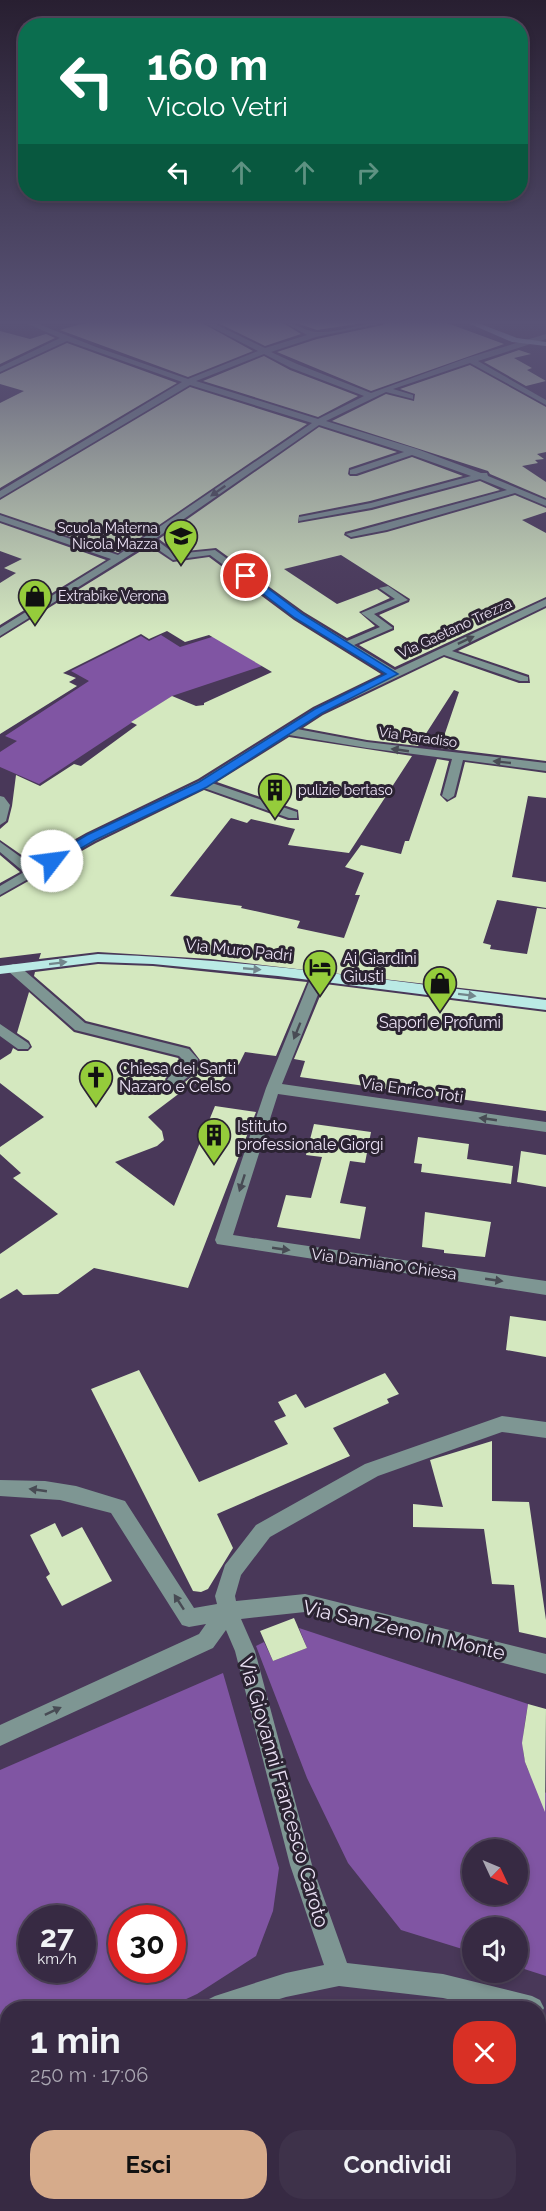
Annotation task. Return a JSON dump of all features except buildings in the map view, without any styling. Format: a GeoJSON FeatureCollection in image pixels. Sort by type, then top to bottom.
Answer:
{"type":"FeatureCollection","features":[{"type":"Feature","properties":{"kind":"main road","name":"Via Muro Padri"},"geometry":{"type":"LineString","coordinates":[[7,969],[98,958],[153,960],[318,977],[546,1005]]}},
{"type":"Feature","properties":{"kind":"street"},"geometry":{"type":"LineString","coordinates":[[0,495],[113,426]]}},
{"type":"Feature","properties":{"kind":"street"},"geometry":{"type":"LineString","coordinates":[[0,633],[149,539],[312,426]]}},
{"type":"Feature","properties":{"kind":"street"},"geometry":{"type":"LineString","coordinates":[[332,426],[414,451],[484,476],[546,503]]}},
{"type":"Feature","properties":{"kind":"street"},"geometry":{"type":"LineString","coordinates":[[353,472],[414,451]]}},
{"type":"Feature","properties":{"kind":"street"},"geometry":{"type":"LineString","coordinates":[[302,519],[384,503],[484,476]]}},
{"type":"Feature","properties":{"kind":"street"},"geometry":{"type":"LineString","coordinates":[[351,534],[384,528],[517,490]]}},
{"type":"Feature","properties":{"kind":"street"},"geometry":{"type":"LineString","coordinates":[[0,518],[118,558]]}},
{"type":"Feature","properties":{"kind":"street"},"geometry":{"type":"LineString","coordinates":[[149,539],[173,557],[212,552],[299,616],[393,674]]}},
{"type":"Feature","properties":{"kind":"street"},"geometry":{"type":"LineString","coordinates":[[346,645],[388,628],[366,613],[403,600],[384,588]]}},
{"type":"Feature","properties":{"kind":"street","name":"Via Gaetano Trezza"},"geometry":{"type":"LineString","coordinates":[[0,891],[91,838],[203,784],[318,711],[546,602]]}},
{"type":"Feature","properties":{"kind":"street"},"geometry":{"type":"LineString","coordinates":[[442,651],[524,679]]}},
{"type":"Feature","properties":{"kind":"street","name":"Via Paradiso"},"geometry":{"type":"LineString","coordinates":[[287,731],[367,745],[546,767]]}},
{"type":"Feature","properties":{"kind":"street"},"geometry":{"type":"LineString","coordinates":[[448,796],[458,757]]}},
{"type":"Feature","properties":{"kind":"street"},"geometry":{"type":"LineString","coordinates":[[203,784],[293,815]]}},
{"type":"Feature","properties":{"kind":"street"},"geometry":{"type":"LineString","coordinates":[[0,800],[4,805],[0,821]]}},
{"type":"Feature","properties":{"kind":"street"},"geometry":{"type":"LineString","coordinates":[[0,846],[32,872]]}},
{"type":"Feature","properties":{"kind":"street"},"geometry":{"type":"LineString","coordinates":[[7,969],[80,1027],[184,1052],[191,1059],[189,1068],[174,1080]]}},
{"type":"Feature","properties":{"kind":"street"},"geometry":{"type":"LineString","coordinates":[[273,1088],[318,977]]}},
{"type":"Feature","properties":{"kind":"street"},"geometry":{"type":"LineString","coordinates":[[0,1029],[23,1046]]}},
{"type":"Feature","properties":{"kind":"street","name":"Via Enrico Toti"},"geometry":{"type":"LineString","coordinates":[[273,1088],[546,1127]]}},
{"type":"Feature","properties":{"kind":"street","name":"Via Damiano Chiesa"},"geometry":{"type":"LineString","coordinates":[[273,1088],[223,1240],[546,1288]]}},
{"type":"Feature","properties":{"kind":"street"},"geometry":{"type":"LineString","coordinates":[[0,1736],[206,1641],[228,1611],[225,1596],[232,1571],[263,1531],[372,1470],[502,1424],[546,1430]]}},
{"type":"Feature","properties":{"kind":"street","name":"Via San Zeno in Monte"},"geometry":{"type":"LineString","coordinates":[[0,1488],[17,1487],[99,1498],[118,1507],[189,1618],[228,1611],[304,1604],[546,1664]]}},
{"type":"Feature","properties":{"kind":"street","name":"Via Giovanni Francesco Caroto"},"geometry":{"type":"LineString","coordinates":[[228,1611],[245,1651],[301,1865],[339,1974]]}},
{"type":"Feature","properties":{"kind":"street"},"geometry":{"type":"LineString","coordinates":[[237,2001],[286,1985],[339,1974],[443,1986],[504,2001]]}},
{"type":"Feature","properties":{"kind":"shaded area"},"geometry":{"type":"Polygon","coordinates":[[[161,635],[180,647],[215,636],[262,666],[172,696],[39,784],[0,767],[0,752],[17,741],[5,736],[89,681],[71,671],[141,636],[149,641],[161,635]]]}},
{"type":"Feature","properties":{"kind":"shaded area"},"geometry":{"type":"Polygon","coordinates":[[[299,1628],[528,1704],[523,1741],[526,1763],[536,1783],[546,1793],[546,1976],[528,1970],[528,1917],[462,1917],[462,1949],[401,1930],[348,1863],[307,1778],[256,1646],[264,1642],[273,1661],[307,1648],[299,1628]]]}},
{"type":"Feature","properties":{"kind":"shaded area"},"geometry":{"type":"Polygon","coordinates":[[[223,1673],[279,1868],[273,1911],[256,1956],[197,1994],[182,2001],[0,2001],[0,1770],[223,1673]]]}},
{"type":"Feature","properties":{"kind":"place","name":"Scuola Materna Nicola Mazza"},"geometry":{"type":"Point","coordinates":[181,565]}},
{"type":"Feature","properties":{"kind":"place","name":"Extrabike Verona"},"geometry":{"type":"Point","coordinates":[35,625]}},
{"type":"Feature","properties":{"kind":"place","name":"pulizie bertaso"},"geometry":{"type":"Point","coordinates":[275,819]}},
{"type":"Feature","properties":{"kind":"place","name":"Ai Giardini Giusti"},"geometry":{"type":"Point","coordinates":[320,996]}},
{"type":"Feature","properties":{"kind":"place","name":"Sapori e Profumi"},"geometry":{"type":"Point","coordinates":[440,1012]}},
{"type":"Feature","properties":{"kind":"place","name":"Chiesa dei Santi Nazaro e Celso"},"geometry":{"type":"Point","coordinates":[96,1106]}},
{"type":"Feature","properties":{"kind":"place","name":"Istituto professionale Giorgi"},"geometry":{"type":"Point","coordinates":[214,1164]}},
{"type":"Feature","properties":{"kind":"route"},"geometry":{"type":"LineString","coordinates":[[52,861],[91,838],[203,784],[318,711],[393,674],[299,616],[246,576]]}}]}
